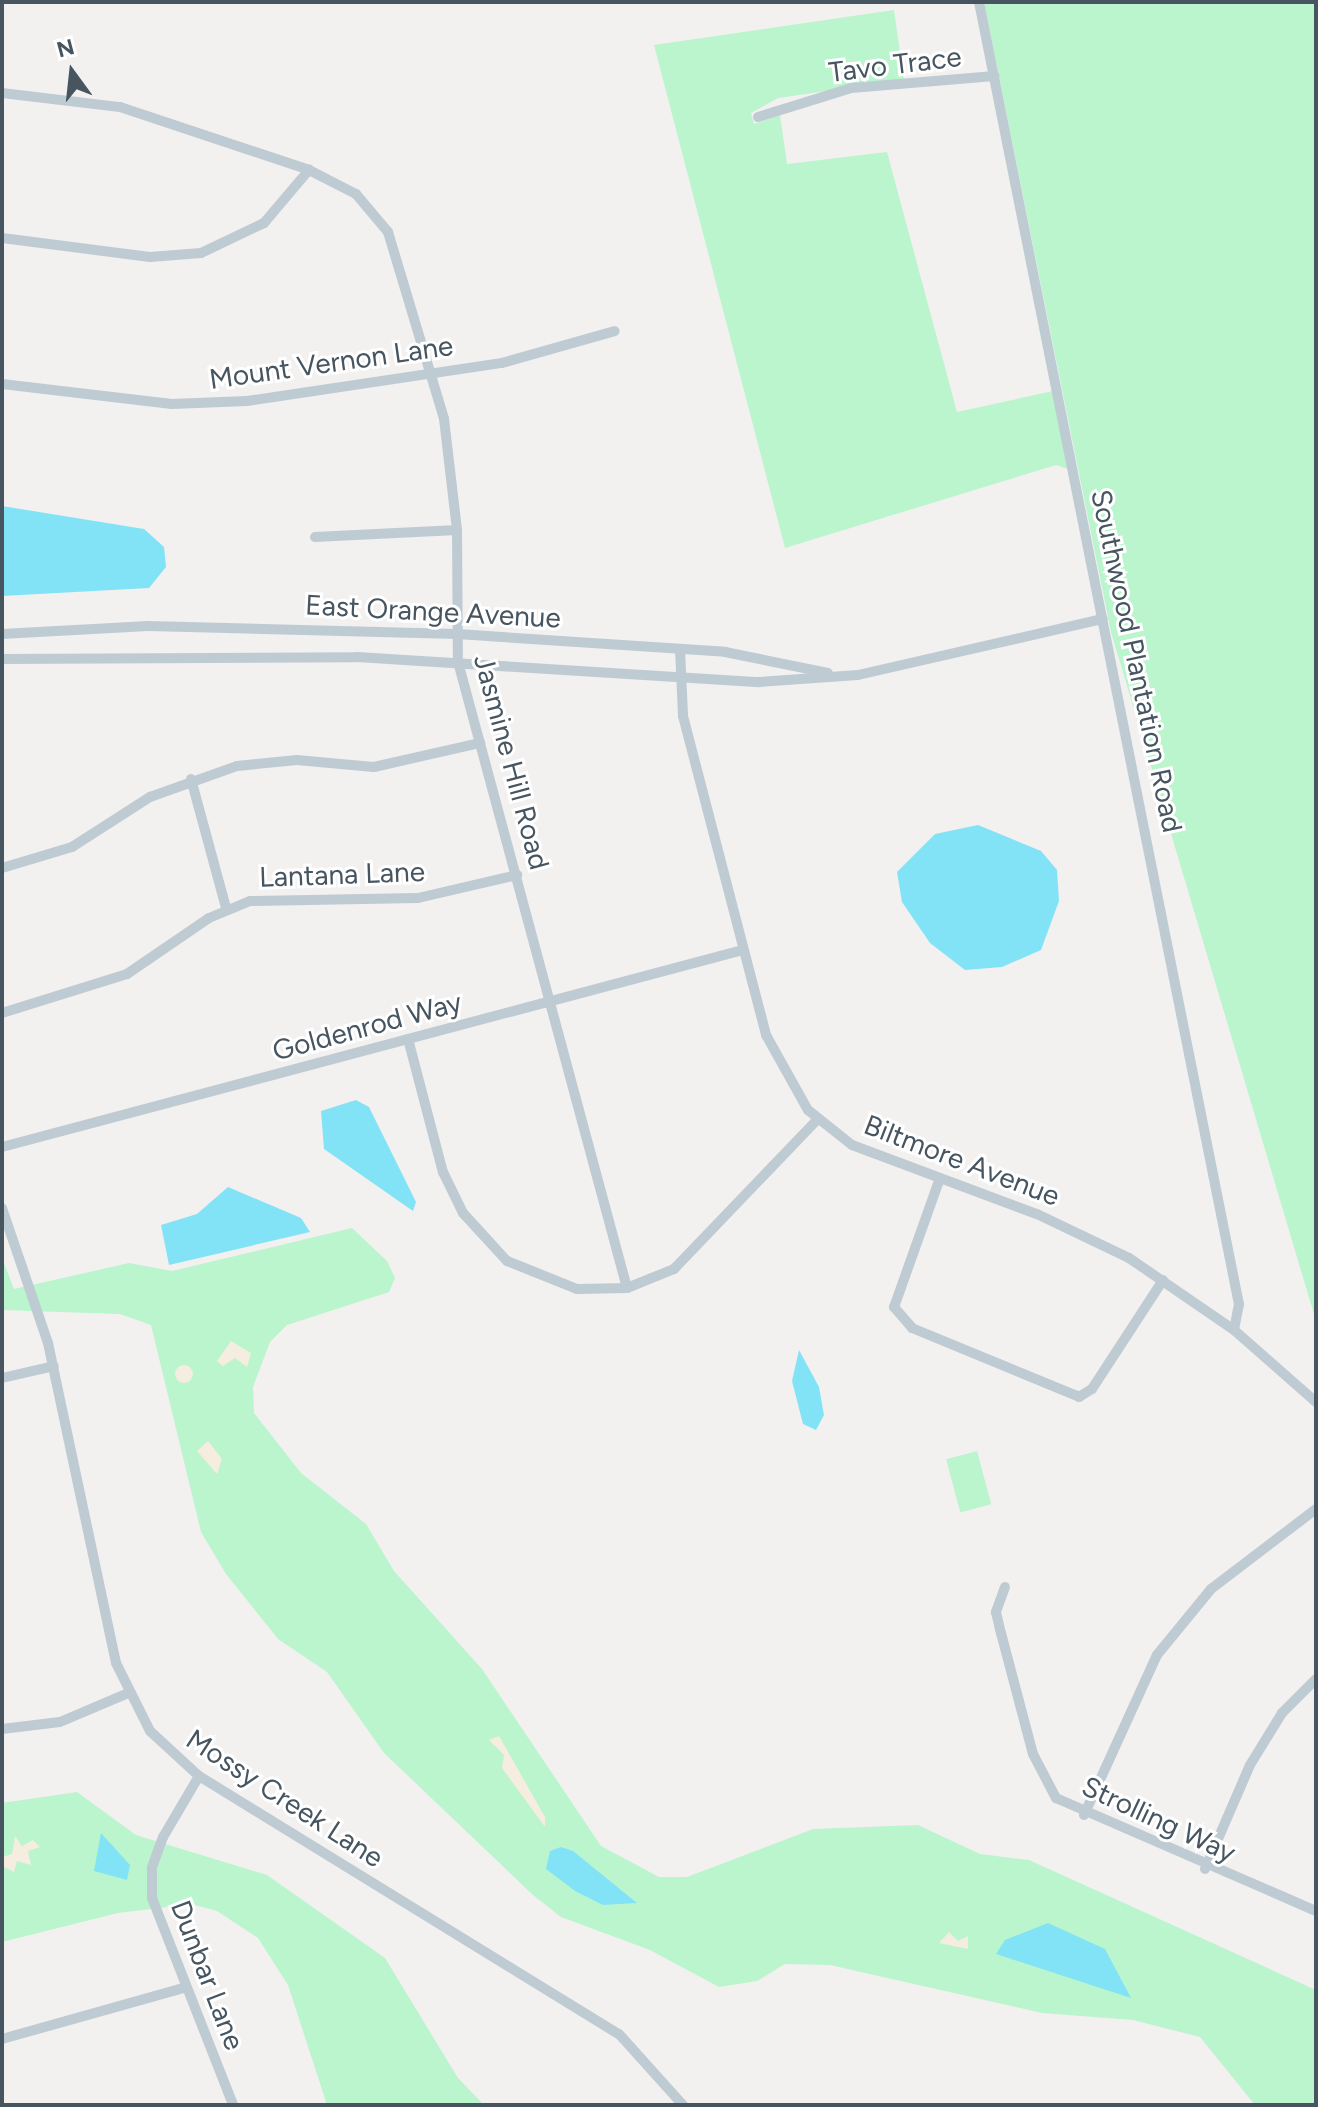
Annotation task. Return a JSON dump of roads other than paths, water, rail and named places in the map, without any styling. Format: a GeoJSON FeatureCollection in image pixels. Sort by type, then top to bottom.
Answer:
{"type":"FeatureCollection","features":[{"type":"Feature","properties":{"kind":"street","name":"Southwood Plantation Road"},"geometry":{"type":"LineString","coordinates":[[979,2],[1239,1304],[1234,1330]]}},
{"type":"Feature","properties":{"kind":"street","name":"Tavo Trace"},"geometry":{"type":"LineString","coordinates":[[758,117],[851,88],[994,76]]}},
{"type":"Feature","properties":{"kind":"street","name":"Jasmine Hill Road"},"geometry":{"type":"LineString","coordinates":[[2,93],[120,107],[309,170],[346,187],[381,219],[433,373],[457,530],[458,662],[627,1288]]}},
{"type":"Feature","properties":{"kind":"street"},"geometry":{"type":"LineString","coordinates":[[2,238],[150,257],[201,253],[264,223],[309,170]]}},
{"type":"Feature","properties":{"kind":"street","name":"Mount Vernon Lane"},"geometry":{"type":"LineString","coordinates":[[2,384],[125,400],[227,403],[433,373],[615,331]]}},
{"type":"Feature","properties":{"kind":"street"},"geometry":{"type":"LineString","coordinates":[[315,537],[457,530]]}},
{"type":"Feature","properties":{"kind":"street","name":"East Orange Avenue"},"geometry":{"type":"LineString","coordinates":[[2,659],[166,653],[458,662],[759,682],[858,675],[1103,619]]}},
{"type":"Feature","properties":{"kind":"street","name":"East Orange Avenue"},"geometry":{"type":"LineString","coordinates":[[2,634],[148,626],[457,634],[680,649],[858,675]]}},
{"type":"Feature","properties":{"kind":"street","name":"Biltmore Avenue"},"geometry":{"type":"LineString","coordinates":[[680,649],[683,716],[743,950],[774,1056],[817,1120],[852,1145],[1068,1227],[1163,1280],[1234,1330],[1316,1402]]}},
{"type":"Feature","properties":{"kind":"street"},"geometry":{"type":"LineString","coordinates":[[2,868],[72,847],[191,779],[264,762],[374,767],[480,743]]}},
{"type":"Feature","properties":{"kind":"street"},"geometry":{"type":"LineString","coordinates":[[191,779],[226,908]]}},
{"type":"Feature","properties":{"kind":"street","name":"Lantana Lane"},"geometry":{"type":"LineString","coordinates":[[2,1013],[127,974],[226,908],[280,897],[418,898],[517,875]]}},
{"type":"Feature","properties":{"kind":"street","name":"Goldenrod Way"},"geometry":{"type":"LineString","coordinates":[[2,1147],[743,950]]}},
{"type":"Feature","properties":{"kind":"street"},"geometry":{"type":"LineString","coordinates":[[408,1039],[450,1191],[486,1243],[556,1284],[627,1288],[690,1257],[817,1120]]}},
{"type":"Feature","properties":{"kind":"street"},"geometry":{"type":"LineString","coordinates":[[940,1178],[896,1297],[895,1314],[912,1328],[1079,1397],[1092,1389],[1163,1280]]}},
{"type":"Feature","properties":{"kind":"street","name":"Mossy Creek Lane"},"geometry":{"type":"LineString","coordinates":[[2,1208],[54,1366],[126,1694],[159,1742],[199,1776],[619,2034],[683,2105]]}},
{"type":"Feature","properties":{"kind":"street"},"geometry":{"type":"LineString","coordinates":[[2,1378],[54,1366]]}},
{"type":"Feature","properties":{"kind":"street"},"geometry":{"type":"LineString","coordinates":[[1084,1815],[1157,1655],[1211,1589],[1316,1509]]}},
{"type":"Feature","properties":{"kind":"street","name":"Strolling Way"},"geometry":{"type":"LineString","coordinates":[[1005,1587],[996,1612],[1033,1754],[1056,1798],[1084,1815],[1205,1869],[1316,1911]]}},
{"type":"Feature","properties":{"kind":"street"},"geometry":{"type":"LineString","coordinates":[[1205,1869],[1250,1765],[1282,1713],[1316,1679]]}},
{"type":"Feature","properties":{"kind":"street"},"geometry":{"type":"LineString","coordinates":[[2,1729],[60,1722],[126,1694]]}},
{"type":"Feature","properties":{"kind":"street","name":"Dunbar Lane"},"geometry":{"type":"LineString","coordinates":[[199,1776],[152,1868],[155,1912],[233,2105]]}},
{"type":"Feature","properties":{"kind":"street"},"geometry":{"type":"LineString","coordinates":[[2,2039],[184,1988]]}},
{"type":"Feature","properties":{"kind":"water"},"geometry":{"type":"Polygon","coordinates":[[[2,506],[144,529],[164,547],[166,567],[149,588],[2,596],[2,506]]]}},
{"type":"Feature","properties":{"kind":"water"},"geometry":{"type":"Polygon","coordinates":[[[978,825],[1041,851],[1057,870],[1059,901],[1041,950],[1002,967],[965,970],[930,943],[902,902],[897,872],[935,834],[978,825]]]}},
{"type":"Feature","properties":{"kind":"water"},"geometry":{"type":"Polygon","coordinates":[[[356,1100],[369,1107],[416,1202],[413,1211],[324,1149],[321,1111],[356,1100]]]}},
{"type":"Feature","properties":{"kind":"water"},"geometry":{"type":"Polygon","coordinates":[[[228,1187],[301,1218],[310,1232],[169,1265],[161,1225],[197,1214],[228,1187]]]}},
{"type":"Feature","properties":{"kind":"water"},"geometry":{"type":"Polygon","coordinates":[[[799,1350],[819,1387],[824,1415],[816,1430],[803,1424],[792,1381],[799,1350]]]}},
{"type":"Feature","properties":{"kind":"water"},"geometry":{"type":"Polygon","coordinates":[[[101,1833],[130,1865],[127,1880],[94,1871],[101,1833]]]}},
{"type":"Feature","properties":{"kind":"water"},"geometry":{"type":"Polygon","coordinates":[[[561,1847],[573,1851],[637,1903],[603,1905],[575,1891],[546,1869],[550,1851],[561,1847]]]}},
{"type":"Feature","properties":{"kind":"water"},"geometry":{"type":"Polygon","coordinates":[[[1048,1923],[1105,1949],[1131,1998],[996,1954],[1005,1940],[1048,1923]]]}}]}
